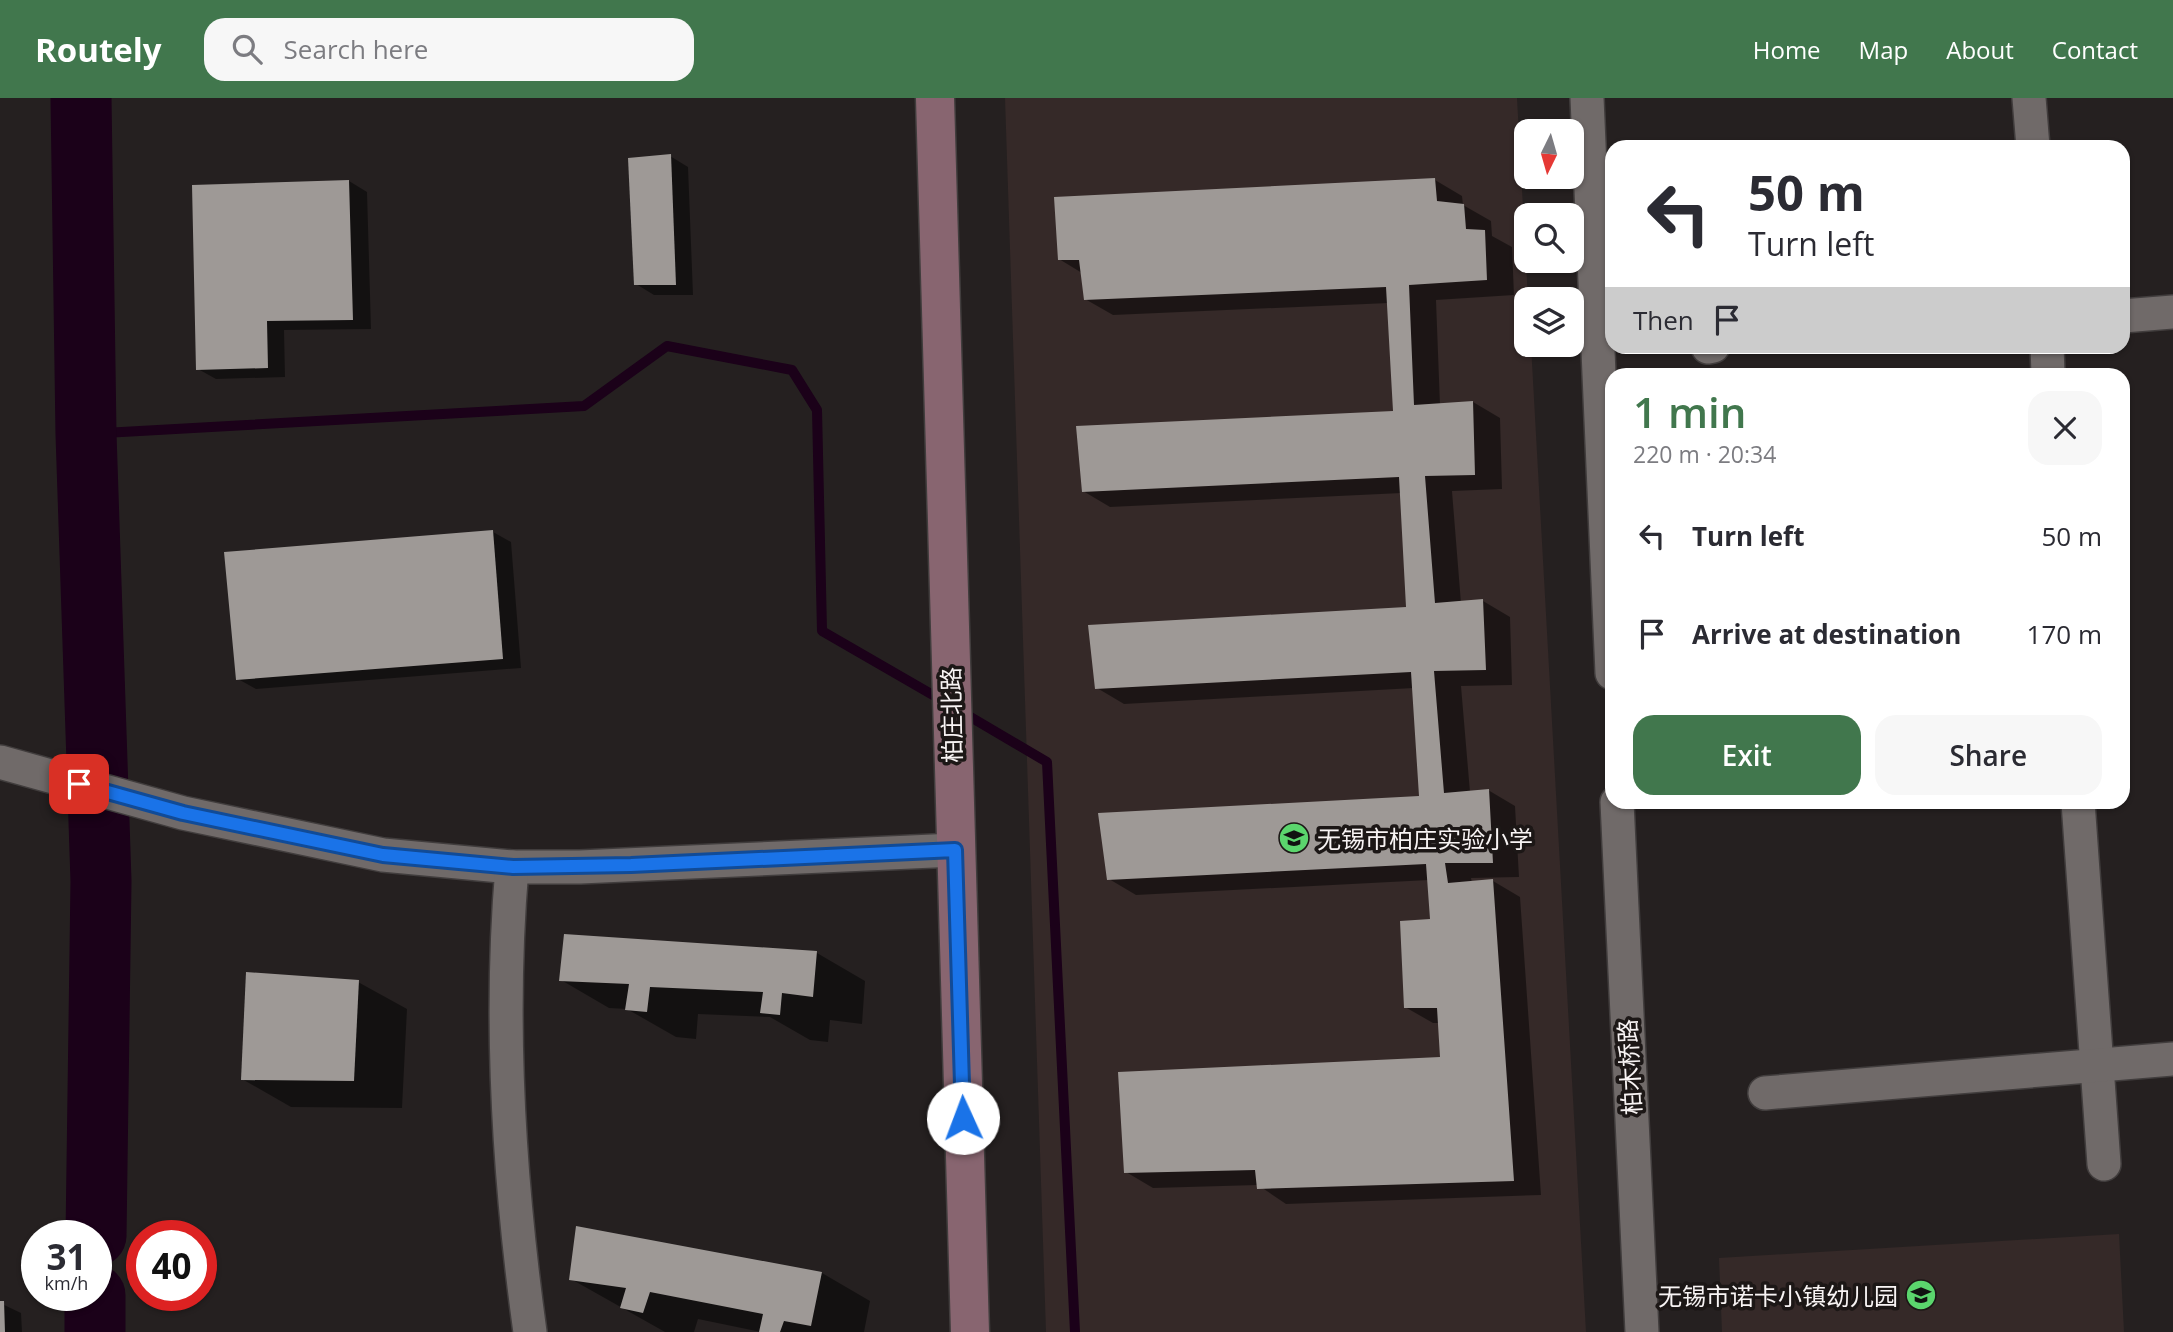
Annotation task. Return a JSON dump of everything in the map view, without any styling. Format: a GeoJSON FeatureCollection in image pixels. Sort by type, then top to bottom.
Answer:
{"type":"FeatureCollection","features":[{"type":"Feature","properties":{"kind":"street","name":"柏庄北路"},"geometry":{"type":"LineString","coordinates":[[935,98],[970,1332]]}},
{"type":"Feature","properties":{"kind":"street"},"geometry":{"type":"LineString","coordinates":[[1587,98],[1605,512]]}},
{"type":"Feature","properties":{"kind":"street"},"geometry":{"type":"LineString","coordinates":[[2029,98],[2032,140]]}},
{"type":"Feature","properties":{"kind":"street"},"geometry":{"type":"LineString","coordinates":[[2130,315],[2173,312]]}},
{"type":"Feature","properties":{"kind":"street"},"geometry":{"type":"LineString","coordinates":[[0,762],[183,813],[383,855],[513,867],[618,866],[955,850]]}},
{"type":"Feature","properties":{"kind":"street","name":"柏木桥路"},"geometry":{"type":"LineString","coordinates":[[1617,809],[1642,1332]]}},
{"type":"Feature","properties":{"kind":"street"},"geometry":{"type":"LineString","coordinates":[[2078,809],[2104,1164]]}},
{"type":"Feature","properties":{"kind":"street"},"geometry":{"type":"LineString","coordinates":[[513,867],[508,913],[509,1116],[517,1236],[530,1332]]}},
{"type":"Feature","properties":{"kind":"street"},"geometry":{"type":"LineString","coordinates":[[1765,1093],[2173,1059]]}},
{"type":"Feature","properties":{"kind":"shaded area","name":"无锡市柏庄实验小学"},"geometry":{"type":"Polygon","coordinates":[[[1005,98],[1517,98],[1518,119],[1514,119],[1514,189],[1522,189],[1523,203],[1514,203],[1514,273],[1527,273],[1527,287],[1514,287],[1514,357],[1532,357],[1586,1332],[1046,1332],[1005,98]]]}},
{"type":"Feature","properties":{"kind":"shaded area","name":"无锡市诺卡小镇幼儿园"},"geometry":{"type":"Polygon","coordinates":[[[2119,1234],[2124,1332],[1722,1332],[1719,1258],[2119,1234]]]}},
{"type":"Feature","properties":{"kind":"building"},"geometry":{"type":"Polygon","coordinates":[[[671,154],[676,285],[634,285],[628,158],[671,154]]]}},
{"type":"Feature","properties":{"kind":"building"},"geometry":{"type":"Polygon","coordinates":[[[1435,178],[1437,201],[1464,204],[1466,229],[1485,230],[1487,280],[1409,285],[1414,405],[1473,401],[1475,475],[1425,476],[1435,603],[1483,599],[1486,670],[1434,671],[1444,793],[1489,789],[1493,863],[1445,863],[1448,883],[1493,879],[1514,1181],[1257,1189],[1255,1170],[1124,1173],[1118,1072],[1440,1057],[1437,1008],[1404,1008],[1400,921],[1430,919],[1426,864],[1107,880],[1098,813],[1419,796],[1411,672],[1095,689],[1088,625],[1406,607],[1399,477],[1082,492],[1076,426],[1393,411],[1386,287],[1084,300],[1079,260],[1058,260],[1054,197],[1435,178]]]}},
{"type":"Feature","properties":{"kind":"building"},"geometry":{"type":"Polygon","coordinates":[[[349,180],[353,320],[267,321],[268,368],[196,370],[192,185],[349,180]]]}},
{"type":"Feature","properties":{"kind":"building"},"geometry":{"type":"Polygon","coordinates":[[[493,530],[503,659],[236,680],[224,552],[493,530]]]}},
{"type":"Feature","properties":{"kind":"building"},"geometry":{"type":"Polygon","coordinates":[[[564,934],[817,951],[813,997],[782,993],[780,1015],[760,1013],[763,992],[650,987],[647,1012],[625,1010],[629,984],[559,981],[564,934]]]}},
{"type":"Feature","properties":{"kind":"building"},"geometry":{"type":"Polygon","coordinates":[[[246,972],[359,980],[354,1081],[241,1080],[246,972]]]}},
{"type":"Feature","properties":{"kind":"building"},"geometry":{"type":"Polygon","coordinates":[[[576,1226],[822,1272],[811,1326],[784,1321],[780,1332],[759,1332],[763,1314],[650,1292],[643,1313],[620,1308],[626,1288],[569,1280],[576,1226]]]}},
{"type":"Feature","properties":{"kind":"building"},"geometry":{"type":"Polygon","coordinates":[[[0,1301],[4,1301],[5,1332],[0,1332],[0,1301]]]}},
{"type":"Feature","properties":{"kind":"waterway"},"geometry":{"type":"LineString","coordinates":[[81,98],[86,434],[101,881],[96,1220]]}},
{"type":"Feature","properties":{"kind":"waterway"},"geometry":{"type":"LineString","coordinates":[[86,434],[584,406],[667,346],[792,370],[817,410],[822,631],[945,702]]}},
{"type":"Feature","properties":{"kind":"waterway"},"geometry":{"type":"LineString","coordinates":[[962,712],[1047,762],[1075,1332]]}},
{"type":"Feature","properties":{"kind":"waterway"},"geometry":{"type":"LineString","coordinates":[[95,1311],[95,1332]]}},
{"type":"Feature","properties":{"kind":"place","name":"无锡市柏庄实验小学"},"geometry":{"type":"Point","coordinates":[1294,838]}},
{"type":"Feature","properties":{"kind":"place","name":"无锡市诺卡小镇幼儿园"},"geometry":{"type":"Point","coordinates":[1921,1295]}},
{"type":"Feature","properties":{"kind":"route"},"geometry":{"type":"LineString","coordinates":[[79,784],[183,813],[383,855],[513,867],[580,867],[955,850],[963,1118]]}}]}
